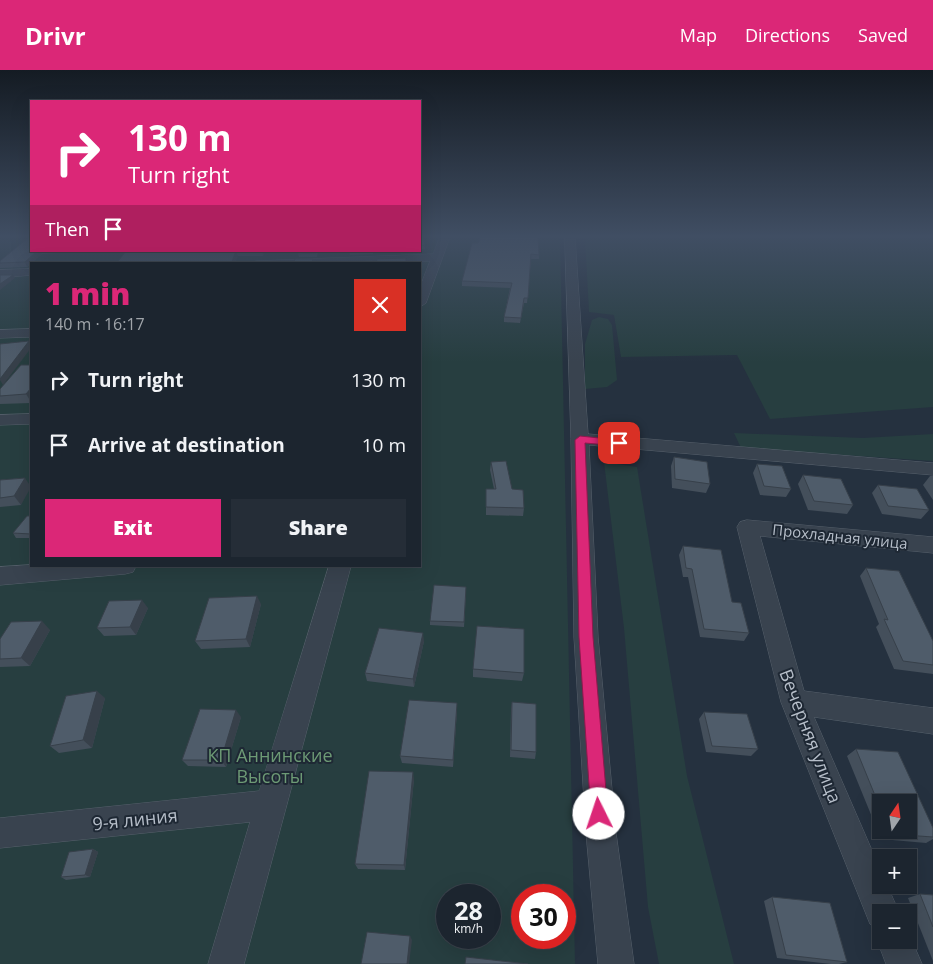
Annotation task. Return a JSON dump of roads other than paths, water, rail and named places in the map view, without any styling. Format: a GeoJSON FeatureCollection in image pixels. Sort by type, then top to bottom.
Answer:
{"type":"FeatureCollection","features":[{"type":"Feature","properties":{"kind":"street"},"geometry":{"type":"LineString","coordinates":[[421,300],[429,279]]}},
{"type":"Feature","properties":{"kind":"street"},"geometry":{"type":"LineString","coordinates":[[572,279],[580,440],[586,637],[600,833],[616,964]]}},
{"type":"Feature","properties":{"kind":"street"},"geometry":{"type":"LineString","coordinates":[[0,334],[30,333]]}},
{"type":"Feature","properties":{"kind":"street"},"geometry":{"type":"LineString","coordinates":[[0,420],[30,419]]}},
{"type":"Feature","properties":{"kind":"street"},"geometry":{"type":"LineString","coordinates":[[580,440],[933,468]]}},
{"type":"Feature","properties":{"kind":"street","name":"Прохладная улица"},"geometry":{"type":"LineString","coordinates":[[747,527],[933,545]]}},
{"type":"Feature","properties":{"kind":"street","name":"Вечерняя улица"},"geometry":{"type":"LineString","coordinates":[[747,527],[794,702],[879,904]]}},
{"type":"Feature","properties":{"kind":"street"},"geometry":{"type":"LineString","coordinates":[[0,576],[113,567]]}},
{"type":"Feature","properties":{"kind":"street"},"geometry":{"type":"LineString","coordinates":[[226,964],[340,567]]}},
{"type":"Feature","properties":{"kind":"street"},"geometry":{"type":"LineString","coordinates":[[794,702],[933,720]]}},
{"type":"Feature","properties":{"kind":"street","name":"9-я линия"},"geometry":{"type":"LineString","coordinates":[[0,833],[270,805]]}},
{"type":"Feature","properties":{"kind":"street"},"geometry":{"type":"LineString","coordinates":[[898,949],[904,964]]}},
{"type":"Feature","properties":{"kind":"park label","name":"КП Аннинские Высоты"},"geometry":{"type":"Point","coordinates":[270,765]}}]}
